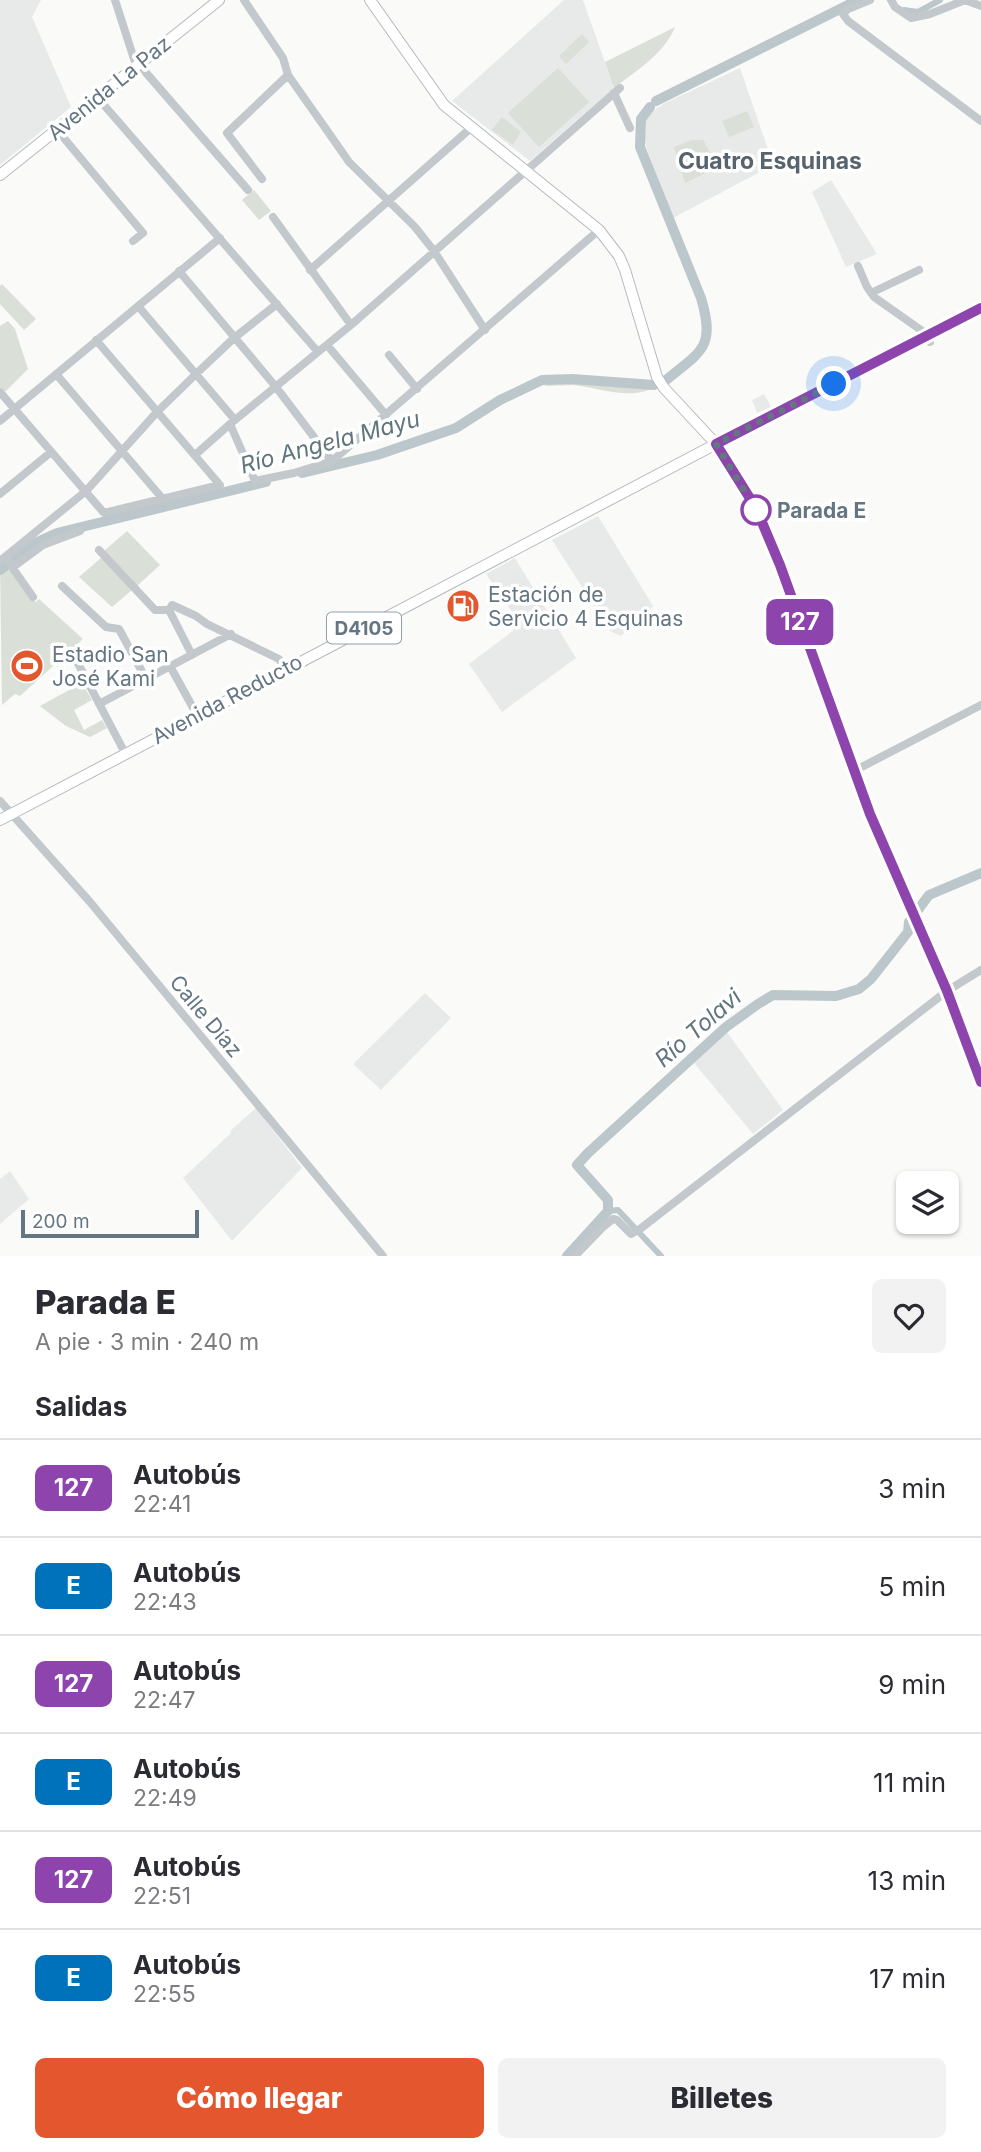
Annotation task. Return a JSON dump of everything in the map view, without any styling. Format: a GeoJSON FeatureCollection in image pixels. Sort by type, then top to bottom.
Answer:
{"type":"FeatureCollection","features":[{"type":"Feature","properties":{"kind":"main road","name":"Avenida La Paz"},"geometry":{"type":"LineString","coordinates":[[0,175],[219,0]]}},
{"type":"Feature","properties":{"kind":"main road"},"geometry":{"type":"LineString","coordinates":[[370,0],[443,105],[599,230],[618,256],[657,377],[716,444],[756,508],[780,565],[887,858],[947,991],[981,1082]]}},
{"type":"Feature","properties":{"kind":"main road","name":"D4105"},"geometry":{"type":"LineString","coordinates":[[716,444],[929,339],[981,308]]}},
{"type":"Feature","properties":{"kind":"main road","name":"Avenida Reducto"},"geometry":{"type":"LineString","coordinates":[[0,820],[716,444]]}},
{"type":"Feature","properties":{"kind":"street"},"geometry":{"type":"LineString","coordinates":[[115,0],[134,59],[248,190]]}},
{"type":"Feature","properties":{"kind":"street"},"geometry":{"type":"LineString","coordinates":[[244,0],[282,58],[288,75],[349,162],[415,227],[434,251],[485,330]]}},
{"type":"Feature","properties":{"kind":"street"},"geometry":{"type":"LineString","coordinates":[[870,0],[848,9],[843,14],[848,21],[981,121]]}},
{"type":"Feature","properties":{"kind":"street"},"geometry":{"type":"LineString","coordinates":[[891,0],[895,7],[911,18],[918,18],[965,0],[981,6]]}},
{"type":"Feature","properties":{"kind":"street"},"geometry":{"type":"LineString","coordinates":[[262,178],[227,133],[288,75]]}},
{"type":"Feature","properties":{"kind":"street"},"geometry":{"type":"LineString","coordinates":[[195,456],[232,422],[351,325],[617,91],[630,128]]}},
{"type":"Feature","properties":{"kind":"street"},"geometry":{"type":"LineString","coordinates":[[97,97],[318,352]]}},
{"type":"Feature","properties":{"kind":"street"},"geometry":{"type":"LineString","coordinates":[[310,270],[472,127]]}},
{"type":"Feature","properties":{"kind":"street"},"geometry":{"type":"LineString","coordinates":[[63,137],[143,233],[133,241]]}},
{"type":"Feature","properties":{"kind":"street"},"geometry":{"type":"LineString","coordinates":[[273,218],[351,325]]}},
{"type":"Feature","properties":{"kind":"street"},"geometry":{"type":"LineString","coordinates":[[138,306],[195,373],[232,422],[255,481],[332,461],[599,230]]}},
{"type":"Feature","properties":{"kind":"street"},"geometry":{"type":"LineString","coordinates":[[0,421],[220,238]]}},
{"type":"Feature","properties":{"kind":"street"},"geometry":{"type":"LineString","coordinates":[[859,266],[871,293],[929,339]]}},
{"type":"Feature","properties":{"kind":"street"},"geometry":{"type":"LineString","coordinates":[[871,293],[919,270]]}},
{"type":"Feature","properties":{"kind":"street"},"geometry":{"type":"LineString","coordinates":[[179,271],[276,387],[332,461]]}},
{"type":"Feature","properties":{"kind":"street"},"geometry":{"type":"LineString","coordinates":[[33,597],[13,567],[2,559],[86,491],[195,373],[277,304]]}},
{"type":"Feature","properties":{"kind":"street"},"geometry":{"type":"LineString","coordinates":[[0,392],[104,513],[220,485],[96,340]]}},
{"type":"Feature","properties":{"kind":"street"},"geometry":{"type":"LineString","coordinates":[[327,345],[386,415]]}},
{"type":"Feature","properties":{"kind":"street"},"geometry":{"type":"LineString","coordinates":[[389,355],[417,389]]}},
{"type":"Feature","properties":{"kind":"street"},"geometry":{"type":"LineString","coordinates":[[56,374],[162,498]]}},
{"type":"Feature","properties":{"kind":"street"},"geometry":{"type":"LineString","coordinates":[[0,494],[51,452]]}},
{"type":"Feature","properties":{"kind":"street"},"geometry":{"type":"LineString","coordinates":[[13,567],[43,545],[80,531]]}},
{"type":"Feature","properties":{"kind":"street"},"geometry":{"type":"LineString","coordinates":[[99,550],[155,610],[169,610]]}},
{"type":"Feature","properties":{"kind":"street"},"geometry":{"type":"LineString","coordinates":[[61,586],[106,627],[119,629],[145,679]]}},
{"type":"Feature","properties":{"kind":"street"},"geometry":{"type":"LineString","coordinates":[[169,610],[173,605],[196,616],[279,659],[285,669]]}},
{"type":"Feature","properties":{"kind":"street"},"geometry":{"type":"LineString","coordinates":[[169,610],[192,655]]}},
{"type":"Feature","properties":{"kind":"street"},"geometry":{"type":"LineString","coordinates":[[99,704],[231,634]]}},
{"type":"Feature","properties":{"kind":"street"},"geometry":{"type":"LineString","coordinates":[[72,652],[125,753]]}},
{"type":"Feature","properties":{"kind":"street"},"geometry":{"type":"LineString","coordinates":[[170,666],[197,715]]}},
{"type":"Feature","properties":{"kind":"street"},"geometry":{"type":"LineString","coordinates":[[854,771],[981,705]]}},
{"type":"Feature","properties":{"kind":"street","name":"Calle Díaz"},"geometry":{"type":"LineString","coordinates":[[0,801],[13,813],[383,1256]]}},
{"type":"Feature","properties":{"kind":"street"},"geometry":{"type":"LineString","coordinates":[[575,1256],[613,1219],[631,1234],[637,1231],[947,991],[981,970]]}},
{"type":"Feature","properties":{"kind":"shaded area"},"geometry":{"type":"Polygon","coordinates":[[[0,0],[41,0],[32,17],[71,107],[0,165],[0,0]]]}},
{"type":"Feature","properties":{"kind":"shaded area"},"geometry":{"type":"Polygon","coordinates":[[[564,0],[583,0],[614,88],[530,161],[452,101],[564,0]]]}},
{"type":"Feature","properties":{"kind":"shaded area"},"geometry":{"type":"Polygon","coordinates":[[[675,27],[657,54],[614,88],[605,62],[675,27]]]}},
{"type":"Feature","properties":{"kind":"shaded area"},"geometry":{"type":"Polygon","coordinates":[[[582,34],[589,42],[566,64],[559,56],[582,34]]]}},
{"type":"Feature","properties":{"kind":"shaded area"},"geometry":{"type":"Polygon","coordinates":[[[558,68],[589,102],[539,147],[508,113],[558,68]]]}},
{"type":"Feature","properties":{"kind":"shaded area"},"geometry":{"type":"Polygon","coordinates":[[[740,68],[771,158],[758,173],[673,218],[647,150],[644,137],[646,121],[651,112],[665,103],[740,68]]]}},
{"type":"Feature","properties":{"kind":"shaded area"},"geometry":{"type":"Polygon","coordinates":[[[747,111],[754,127],[729,137],[722,121],[747,111]]]}},
{"type":"Feature","properties":{"kind":"shaded area"},"geometry":{"type":"Polygon","coordinates":[[[502,117],[521,132],[513,145],[492,130],[502,117]]]}},
{"type":"Feature","properties":{"kind":"shaded area"},"geometry":{"type":"Polygon","coordinates":[[[692,140],[703,140],[718,167],[685,183],[674,147],[692,140]]]}},
{"type":"Feature","properties":{"kind":"shaded area"},"geometry":{"type":"Polygon","coordinates":[[[831,180],[877,254],[846,267],[812,192],[831,180]]]}},
{"type":"Feature","properties":{"kind":"shaded area"},"geometry":{"type":"Polygon","coordinates":[[[254,190],[271,211],[259,220],[242,200],[254,190]]]}},
{"type":"Feature","properties":{"kind":"shaded area"},"geometry":{"type":"Polygon","coordinates":[[[2,284],[36,319],[24,330],[0,304],[2,284]]]}},
{"type":"Feature","properties":{"kind":"shaded area"},"geometry":{"type":"Polygon","coordinates":[[[8,321],[15,329],[28,369],[5,392],[0,387],[0,326],[8,321]]]}},
{"type":"Feature","properties":{"kind":"shaded area"},"geometry":{"type":"Polygon","coordinates":[[[574,382],[656,387],[626,393],[573,385],[544,386],[574,382]]]}},
{"type":"Feature","properties":{"kind":"shaded area"},"geometry":{"type":"Polygon","coordinates":[[[764,394],[771,407],[757,413],[752,400],[764,394]]]}},
{"type":"Feature","properties":{"kind":"shaded area"},"geometry":{"type":"Polygon","coordinates":[[[598,516],[653,606],[621,636],[610,631],[552,540],[598,516]]]}},
{"type":"Feature","properties":{"kind":"shaded area"},"geometry":{"type":"Polygon","coordinates":[[[127,531],[160,565],[137,586],[104,551],[127,531]]]}},
{"type":"Feature","properties":{"kind":"shaded area"},"geometry":{"type":"Polygon","coordinates":[[[102,557],[132,590],[112,607],[79,577],[102,557]]]}},
{"type":"Feature","properties":{"kind":"shaded area"},"geometry":{"type":"Polygon","coordinates":[[[515,558],[576,658],[502,712],[469,664],[513,631],[513,613],[486,574],[515,558]]]}},
{"type":"Feature","properties":{"kind":"shaded area","name":"Estadio San José Kami"},"geometry":{"type":"Polygon","coordinates":[[[5,561],[36,602],[39,599],[83,639],[20,696],[15,694],[2,705],[0,565],[5,561]]]}},
{"type":"Feature","properties":{"kind":"shaded area"},"geometry":{"type":"Polygon","coordinates":[[[82,683],[92,700],[74,710],[84,730],[102,720],[107,728],[90,737],[66,726],[40,706],[82,683]]]}},
{"type":"Feature","properties":{"kind":"shaded area"},"geometry":{"type":"Polygon","coordinates":[[[425,993],[451,1018],[381,1090],[353,1064],[425,993]]]}},
{"type":"Feature","properties":{"kind":"shaded area"},"geometry":{"type":"Polygon","coordinates":[[[727,1032],[783,1110],[753,1134],[694,1063],[727,1032]]]}},
{"type":"Feature","properties":{"kind":"shaded area"},"geometry":{"type":"Polygon","coordinates":[[[256,1108],[302,1168],[232,1241],[183,1178],[256,1108]]]}},
{"type":"Feature","properties":{"kind":"shaded area"},"geometry":{"type":"Polygon","coordinates":[[[10,1171],[29,1199],[0,1224],[0,1179],[10,1171]]]}},
{"type":"Feature","properties":{"kind":"waterway","name":"Río Angela Mayu"},"geometry":{"type":"LineString","coordinates":[[656,101],[858,0]]}},
{"type":"Feature","properties":{"kind":"waterway"},"geometry":{"type":"LineString","coordinates":[[904,10],[918,12],[940,0]]}},
{"type":"Feature","properties":{"kind":"waterway","name":"Río Angela Mayu"},"geometry":{"type":"LineString","coordinates":[[650,107],[641,119],[640,147],[701,298],[707,328],[706,338],[696,355],[665,381]]}},
{"type":"Feature","properties":{"kind":"waterway","name":"Río Angela Mayu"},"geometry":{"type":"LineString","coordinates":[[302,473],[377,455],[456,428],[500,400],[542,380],[572,379],[654,385]]}},
{"type":"Feature","properties":{"kind":"waterway","name":"Río Angela Mayu"},"geometry":{"type":"LineString","coordinates":[[15,559],[33,544],[57,533],[266,482]]}},
{"type":"Feature","properties":{"kind":"waterway","name":"Río Angela Mayu"},"geometry":{"type":"LineString","coordinates":[[0,570],[5,566]]}},
{"type":"Feature","properties":{"kind":"waterway","name":"Río Tolavi"},"geometry":{"type":"LineString","coordinates":[[567,1256],[608,1211],[608,1200],[577,1165],[588,1153],[726,1027],[758,1004],[773,995],[836,996],[859,989],[871,979],[908,932],[909,922],[929,895],[981,873]]}},
{"type":"Feature","properties":{"kind":"waterway"},"geometry":{"type":"LineString","coordinates":[[608,1211],[618,1210],[661,1256]]}},
{"type":"Feature","properties":{"kind":"bus line","name":"127"},"geometry":{"type":"LineString","coordinates":[[981,308],[716,444],[756,508],[780,565],[887,858],[947,991],[981,1082]]}},
{"type":"Feature","properties":{"kind":"place","name":"Parada E"},"geometry":{"type":"Point","coordinates":[756,510]}},
{"type":"Feature","properties":{"kind":"place","name":"Estación de Servicio 4 Esquinas"},"geometry":{"type":"Point","coordinates":[463,606]}},
{"type":"Feature","properties":{"kind":"place","name":"Estadio San José Kami"},"geometry":{"type":"Point","coordinates":[27,666]}},
{"type":"Feature","properties":{"kind":"district","name":"Cuatro Esquinas"},"geometry":{"type":"Point","coordinates":[770,161]}},
{"type":"Feature","properties":{"kind":"route"},"geometry":{"type":"LineString","coordinates":[[756,510],[716,444],[834,384]]}}]}
